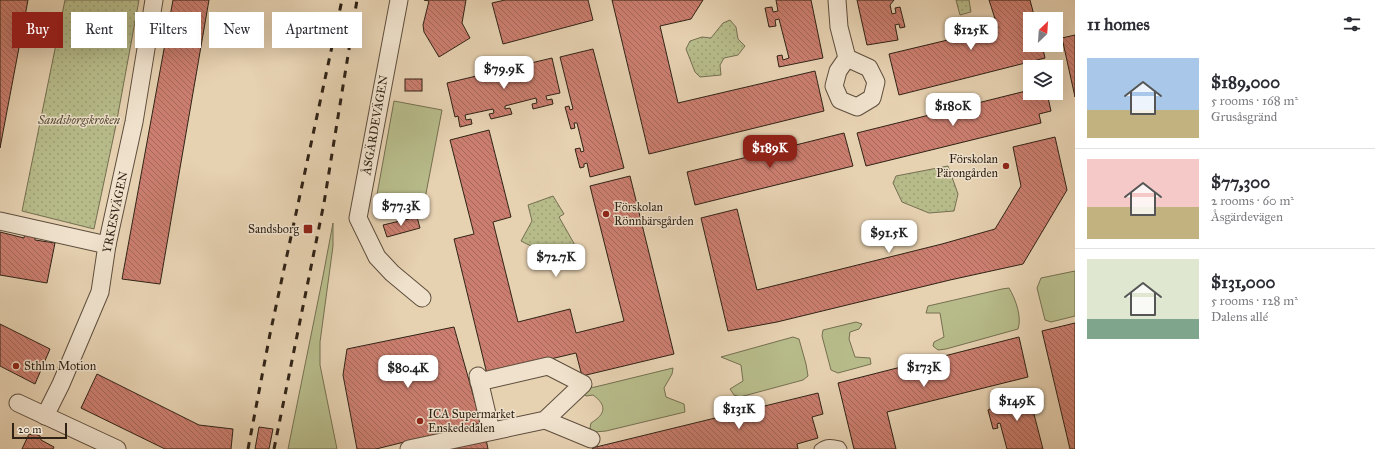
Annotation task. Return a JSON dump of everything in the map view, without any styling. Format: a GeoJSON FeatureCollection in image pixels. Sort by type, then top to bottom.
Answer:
{"type":"FeatureCollection","features":[{"type":"Feature","properties":{"kind":"street","name":"YRKESVÄGEN"},"geometry":{"type":"LineString","coordinates":[[45,416],[61,384],[100,292],[107,245],[134,122],[154,0]]}},
{"type":"Feature","properties":{"kind":"street","name":"ÅSGÄRDEVÄGEN"},"geometry":{"type":"LineString","coordinates":[[399,0],[358,218],[377,257],[422,298]]}},
{"type":"Feature","properties":{"kind":"street"},"geometry":{"type":"LineString","coordinates":[[837,0],[839,26],[847,58]]}},
{"type":"Feature","properties":{"kind":"street"},"geometry":{"type":"LineString","coordinates":[[0,221],[107,245]]}},
{"type":"Feature","properties":{"kind":"street"},"geometry":{"type":"LineString","coordinates":[[409,449],[544,420],[583,384],[548,366],[478,379],[491,431]]}},
{"type":"Feature","properties":{"kind":"street"},"geometry":{"type":"LineString","coordinates":[[18,403],[117,449]]}},
{"type":"Feature","properties":{"kind":"street"},"geometry":{"type":"LineString","coordinates":[[544,420],[591,439]]}},
{"type":"Feature","properties":{"kind":"lane"},"geometry":{"type":"LineString","coordinates":[[819,449],[822,446],[831,443],[840,446],[842,449]]}},
{"type":"Feature","properties":{"kind":"green space","name":"Sandsborgskroken"},"geometry":{"type":"Polygon","coordinates":[[[65,0],[139,0],[137,12],[135,12],[135,22],[116,125],[94,229],[22,211],[55,48],[63,48],[63,12],[65,0]]]}},
{"type":"Feature","properties":{"kind":"green space"},"geometry":{"type":"Polygon","coordinates":[[[956,0],[969,0],[971,12],[960,15],[956,0]]]}},
{"type":"Feature","properties":{"kind":"green space"},"geometry":{"type":"Polygon","coordinates":[[[730,20],[736,27],[738,39],[745,46],[738,55],[724,58],[720,65],[721,75],[700,77],[695,72],[686,49],[690,41],[702,37],[711,38],[723,23],[730,20]]]}},
{"type":"Feature","properties":{"kind":"green space"},"geometry":{"type":"Polygon","coordinates":[[[394,101],[442,110],[423,209],[376,200],[394,101]]]}},
{"type":"Feature","properties":{"kind":"green space"},"geometry":{"type":"Polygon","coordinates":[[[948,166],[958,194],[954,211],[929,213],[902,202],[893,183],[896,176],[948,166]]]}},
{"type":"Feature","properties":{"kind":"green space"},"geometry":{"type":"Polygon","coordinates":[[[553,196],[564,214],[559,217],[576,247],[553,254],[547,254],[521,241],[532,221],[528,205],[553,196]]]}},
{"type":"Feature","properties":{"kind":"green space"},"geometry":{"type":"Polygon","coordinates":[[[333,223],[333,246],[320,342],[320,365],[337,449],[288,449],[323,276],[333,223]]]}},
{"type":"Feature","properties":{"kind":"green space"},"geometry":{"type":"Polygon","coordinates":[[[1075,271],[1075,316],[1051,322],[1045,320],[1037,288],[1041,278],[1075,271]]]}},
{"type":"Feature","properties":{"kind":"green space"},"geometry":{"type":"Polygon","coordinates":[[[1009,288],[1018,308],[1018,329],[946,349],[938,350],[933,346],[934,342],[944,337],[940,313],[926,313],[928,306],[1009,288]]]}},
{"type":"Feature","properties":{"kind":"green space"},"geometry":{"type":"Polygon","coordinates":[[[856,322],[862,324],[859,329],[850,332],[849,339],[855,357],[870,358],[871,364],[838,373],[831,370],[822,336],[823,330],[856,322]]]}},
{"type":"Feature","properties":{"kind":"green space"},"geometry":{"type":"Polygon","coordinates":[[[793,337],[799,339],[808,376],[803,380],[740,397],[734,395],[730,389],[743,381],[741,365],[721,357],[793,337]]]}},
{"type":"Feature","properties":{"kind":"green space"},"geometry":{"type":"Polygon","coordinates":[[[673,368],[672,374],[664,388],[666,397],[684,404],[685,412],[606,431],[594,432],[590,428],[591,423],[600,416],[603,409],[601,402],[598,399],[593,395],[586,396],[581,391],[586,388],[673,368]]]}},
{"type":"Feature","properties":{"kind":"building"},"geometry":{"type":"Polygon","coordinates":[[[0,0],[28,0],[26,12],[12,12],[12,48],[19,48],[0,148],[0,0]]]}},
{"type":"Feature","properties":{"kind":"building"},"geometry":{"type":"Polygon","coordinates":[[[173,0],[209,0],[201,46],[201,12],[171,12],[173,0]]]}},
{"type":"Feature","properties":{"kind":"building"},"geometry":{"type":"Polygon","coordinates":[[[424,0],[466,0],[462,23],[470,38],[439,57],[424,32],[423,25],[429,1],[424,0]]]}},
{"type":"Feature","properties":{"kind":"building"},"geometry":{"type":"Polygon","coordinates":[[[505,0],[588,0],[593,20],[503,44],[492,3],[505,0]]]}},
{"type":"Feature","properties":{"kind":"building"},"geometry":{"type":"Polygon","coordinates":[[[612,0],[703,0],[691,19],[660,26],[678,103],[815,71],[824,111],[649,154],[612,0]]]}},
{"type":"Feature","properties":{"kind":"building"},"geometry":{"type":"Polygon","coordinates":[[[776,0],[811,0],[823,58],[779,67],[777,56],[782,55],[783,60],[789,58],[779,19],[775,20],[776,26],[769,27],[765,8],[772,7],[773,12],[778,11],[776,0]]]}},
{"type":"Feature","properties":{"kind":"building"},"geometry":{"type":"Polygon","coordinates":[[[857,0],[894,0],[890,5],[892,14],[896,13],[895,8],[900,7],[905,27],[900,28],[899,24],[895,25],[898,40],[867,45],[857,0]]]}},
{"type":"Feature","properties":{"kind":"building"},"geometry":{"type":"Polygon","coordinates":[[[989,0],[1030,0],[1033,12],[1023,12],[1023,52],[1044,52],[1045,58],[1037,60],[1023,60],[1023,64],[899,95],[889,54],[998,28],[989,0]]]}},
{"type":"Feature","properties":{"kind":"building"},"geometry":{"type":"Polygon","coordinates":[[[1075,35],[1075,97],[1063,43],[1063,38],[1075,35]]]}},
{"type":"Feature","properties":{"kind":"building"},"geometry":{"type":"Polygon","coordinates":[[[164,48],[201,48],[160,284],[122,279],[164,48]]]}},
{"type":"Feature","properties":{"kind":"building"},"geometry":{"type":"Polygon","coordinates":[[[593,49],[624,168],[590,177],[587,163],[584,164],[584,167],[580,168],[575,149],[580,148],[581,152],[584,151],[577,123],[574,123],[575,128],[571,129],[565,107],[569,106],[570,110],[573,109],[560,57],[593,49]]]}},
{"type":"Feature","properties":{"kind":"building"},"geometry":{"type":"Polygon","coordinates":[[[552,58],[560,93],[546,96],[547,100],[552,99],[553,104],[533,109],[532,104],[537,103],[536,98],[505,106],[505,109],[510,108],[512,114],[491,119],[489,114],[494,113],[493,109],[465,115],[466,120],[471,119],[472,124],[460,127],[458,116],[455,117],[447,83],[552,58]]]}},
{"type":"Feature","properties":{"kind":"building"},"geometry":{"type":"Polygon","coordinates":[[[405,79],[422,79],[422,91],[405,91],[405,79]]]}},
{"type":"Feature","properties":{"kind":"building"},"geometry":{"type":"Polygon","coordinates":[[[1023,92],[1023,100],[1049,100],[1051,111],[1039,114],[1041,123],[866,166],[857,133],[1023,92]]]}},
{"type":"Feature","properties":{"kind":"building"},"geometry":{"type":"Polygon","coordinates":[[[489,130],[511,217],[493,222],[518,322],[570,309],[576,333],[624,321],[590,186],[630,176],[674,354],[582,376],[576,353],[487,374],[454,239],[474,234],[450,140],[489,130]]]}},
{"type":"Feature","properties":{"kind":"building"},"geometry":{"type":"Polygon","coordinates":[[[844,133],[853,166],[695,205],[687,172],[844,133]]]}},
{"type":"Feature","properties":{"kind":"building"},"geometry":{"type":"Polygon","coordinates":[[[1055,137],[1067,190],[1023,264],[777,322],[728,331],[701,218],[737,209],[757,290],[942,244],[995,229],[1021,186],[1013,147],[1055,137]]]}},
{"type":"Feature","properties":{"kind":"building"},"geometry":{"type":"Polygon","coordinates":[[[417,217],[420,228],[387,237],[383,225],[417,217]]]}},
{"type":"Feature","properties":{"kind":"building"},"geometry":{"type":"Polygon","coordinates":[[[0,232],[24,238],[25,233],[35,235],[35,240],[55,243],[47,283],[0,275],[0,232]]]}},
{"type":"Feature","properties":{"kind":"building"},"geometry":{"type":"Polygon","coordinates":[[[1075,323],[1075,449],[1070,449],[1042,331],[1075,323]]]}},
{"type":"Feature","properties":{"kind":"building"},"geometry":{"type":"Polygon","coordinates":[[[0,324],[50,349],[35,384],[0,366],[0,324]]]}},
{"type":"Feature","properties":{"kind":"building"},"geometry":{"type":"Polygon","coordinates":[[[454,327],[481,423],[376,449],[357,449],[343,375],[347,349],[454,327]]]}},
{"type":"Feature","properties":{"kind":"building"},"geometry":{"type":"Polygon","coordinates":[[[1019,337],[1028,377],[887,412],[896,449],[854,449],[838,383],[1019,337]]]}},
{"type":"Feature","properties":{"kind":"building"},"geometry":{"type":"Polygon","coordinates":[[[97,374],[199,425],[233,429],[231,449],[165,449],[81,408],[97,374]]]}},
{"type":"Feature","properties":{"kind":"building"},"geometry":{"type":"Polygon","coordinates":[[[1028,391],[1043,449],[1007,449],[1000,423],[997,424],[998,428],[993,429],[988,410],[992,408],[994,413],[998,412],[995,399],[1028,391]]]}},
{"type":"Feature","properties":{"kind":"building"},"geometry":{"type":"Polygon","coordinates":[[[818,393],[823,414],[812,417],[818,438],[797,444],[798,449],[592,448],[818,393]]]}},
{"type":"Feature","properties":{"kind":"building"},"geometry":{"type":"Polygon","coordinates":[[[259,427],[273,429],[269,449],[255,449],[259,427]]]}},
{"type":"Feature","properties":{"kind":"building"},"geometry":{"type":"Polygon","coordinates":[[[29,434],[40,436],[41,440],[54,447],[53,449],[22,449],[29,434]]]}},
{"type":"Feature","properties":{"kind":"building"},"geometry":{"type":"Polygon","coordinates":[[[486,439],[488,449],[449,449],[486,439]]]}},
{"type":"Feature","properties":{"kind":"railway"},"geometry":{"type":"LineString","coordinates":[[248,449],[270,334],[342,0]]}},
{"type":"Feature","properties":{"kind":"railway"},"geometry":{"type":"LineString","coordinates":[[274,449],[324,203],[357,0]]}},
{"type":"Feature","properties":{"kind":"place","name":"Förskolan Pärongården"},"geometry":{"type":"Point","coordinates":[1006,166]}},
{"type":"Feature","properties":{"kind":"place","name":"Förskolan Rönnbärsgården"},"geometry":{"type":"Point","coordinates":[606,214]}},
{"type":"Feature","properties":{"kind":"place","name":"Sandsborg"},"geometry":{"type":"Point","coordinates":[308,229]}},
{"type":"Feature","properties":{"kind":"place","name":"Sthlm Motion"},"geometry":{"type":"Point","coordinates":[16,366]}},
{"type":"Feature","properties":{"kind":"place","name":"ICA Supermarket Enskededalen"},"geometry":{"type":"Point","coordinates":[420,421]}}]}
